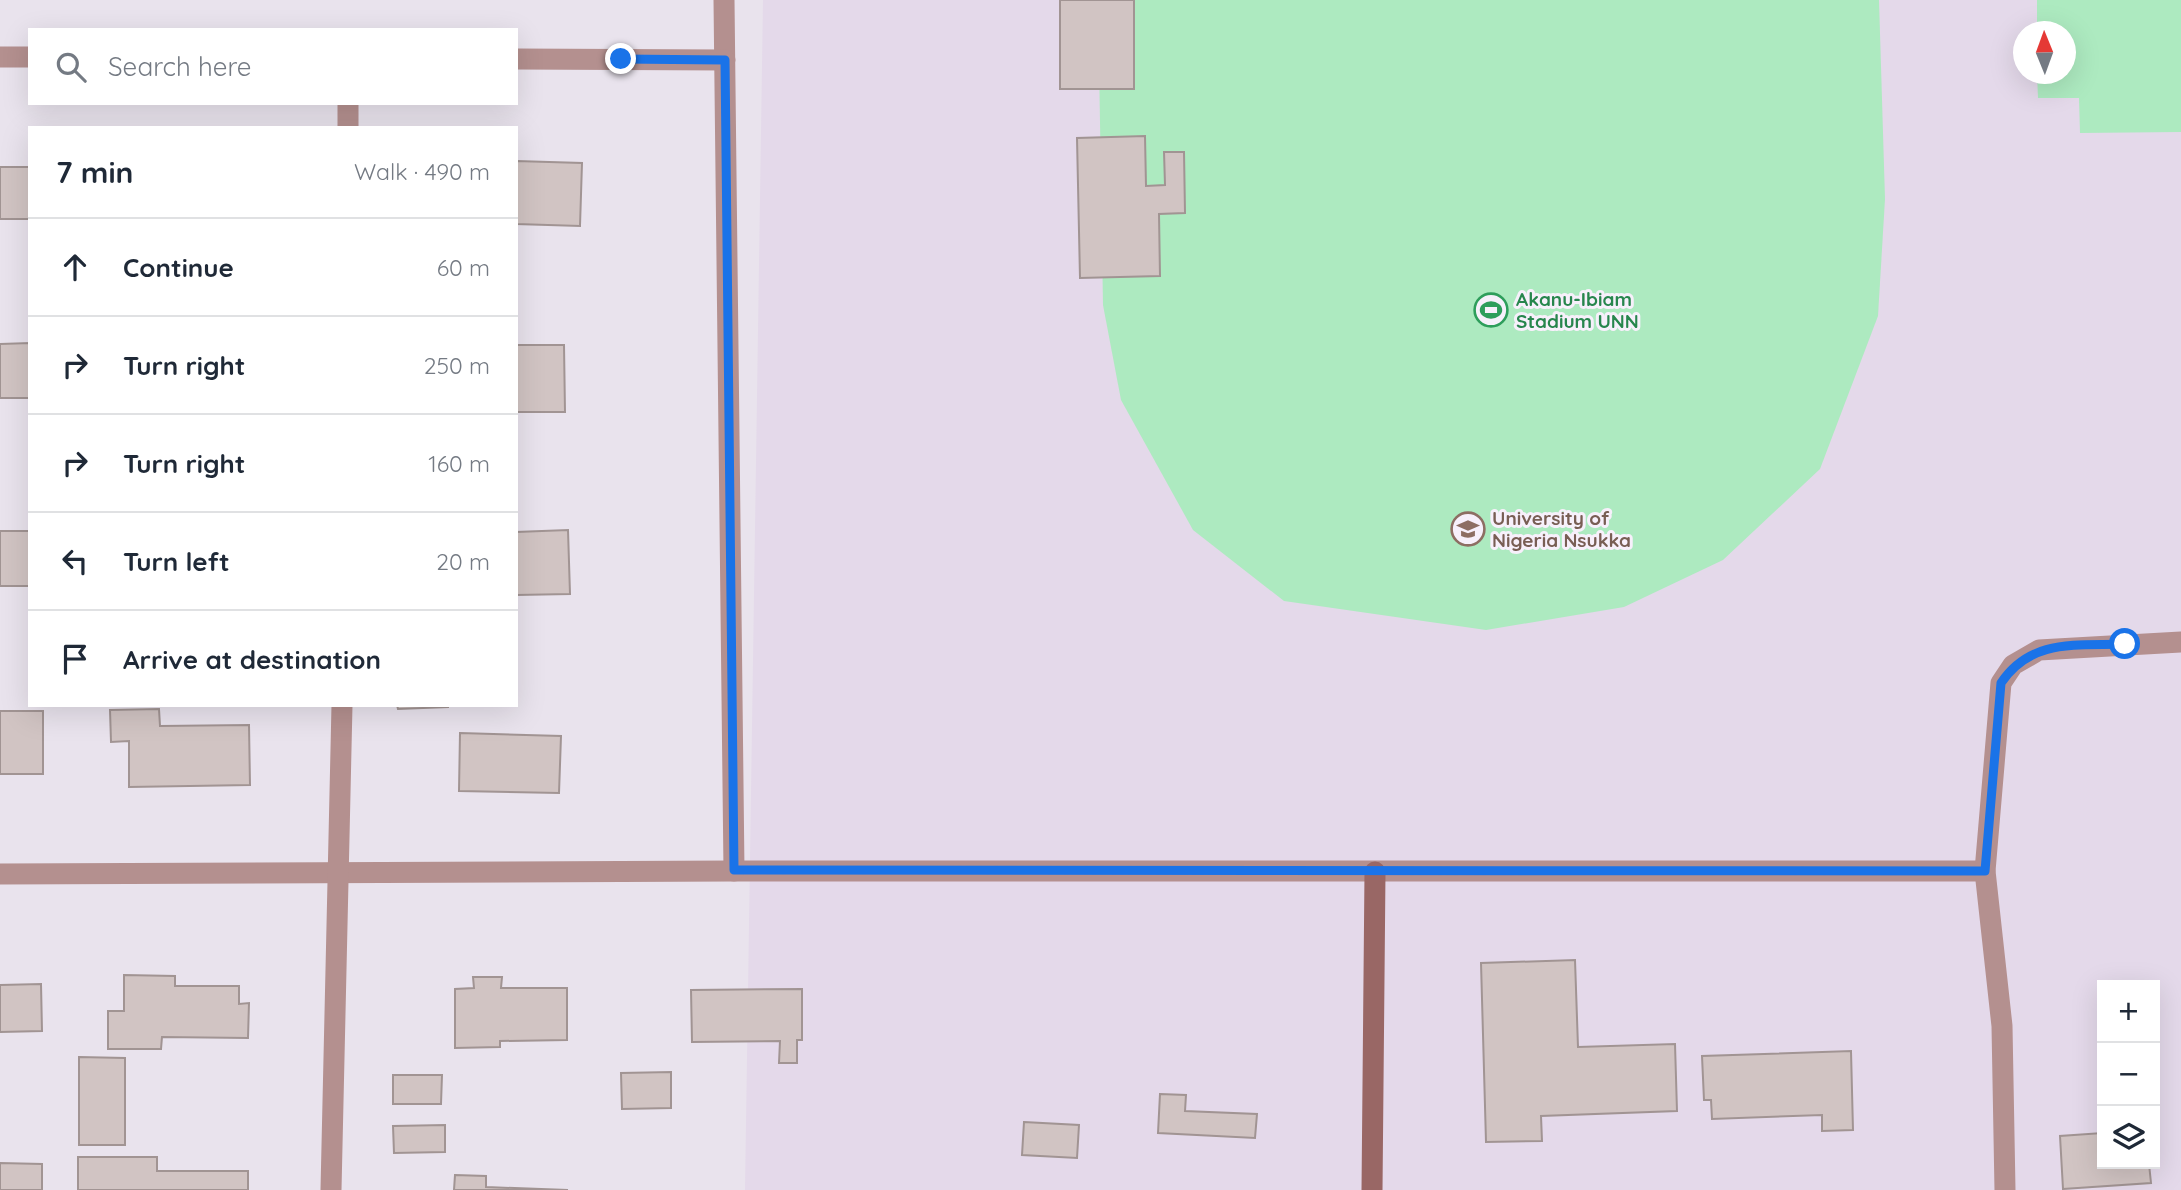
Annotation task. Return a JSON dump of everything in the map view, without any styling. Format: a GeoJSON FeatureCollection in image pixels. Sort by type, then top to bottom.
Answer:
{"type":"FeatureCollection","features":[{"type":"Feature","properties":{"kind":"street"},"geometry":{"type":"LineString","coordinates":[[724,0],[734,870]]}},
{"type":"Feature","properties":{"kind":"street"},"geometry":{"type":"LineString","coordinates":[[0,57],[28,57]]}},
{"type":"Feature","properties":{"kind":"street"},"geometry":{"type":"LineString","coordinates":[[518,59],[725,60]]}},
{"type":"Feature","properties":{"kind":"street"},"geometry":{"type":"LineString","coordinates":[[348,105],[348,126]]}},
{"type":"Feature","properties":{"kind":"street"},"geometry":{"type":"LineString","coordinates":[[2005,1190],[2002,1026],[1985,871],[2001,683],[2013,665],[2039,650],[2181,642]]}},
{"type":"Feature","properties":{"kind":"street"},"geometry":{"type":"LineString","coordinates":[[331,1190],[341,873],[342,707]]}},
{"type":"Feature","properties":{"kind":"street"},"geometry":{"type":"LineString","coordinates":[[0,874],[734,870],[1985,871]]}},
{"type":"Feature","properties":{"kind":"street"},"geometry":{"type":"LineString","coordinates":[[1372,1190],[1375,872]]}},
{"type":"Feature","properties":{"kind":"shaded area","name":"University of Nigeria Nsukka"},"geometry":{"type":"Polygon","coordinates":[[[763,0],[2181,0],[2181,1190],[745,1190],[763,0]]]}},
{"type":"Feature","properties":{"kind":"green space","name":"Akanu-Ibiam Stadium UNN"},"geometry":{"type":"Polygon","coordinates":[[[1098,0],[1879,0],[1885,199],[1878,316],[1820,469],[1723,560],[1624,607],[1486,630],[1284,601],[1193,530],[1121,400],[1103,305],[1098,0]]]}},
{"type":"Feature","properties":{"kind":"green space"},"geometry":{"type":"Polygon","coordinates":[[[2037,0],[2181,0],[2181,132],[2080,133],[2079,98],[2038,98],[2037,84],[2076,84],[2076,21],[2037,21],[2037,0]]]}},
{"type":"Feature","properties":{"kind":"building"},"geometry":{"type":"Polygon","coordinates":[[[1060,0],[1134,0],[1134,89],[1060,89],[1060,0]]]}},
{"type":"Feature","properties":{"kind":"building"},"geometry":{"type":"Polygon","coordinates":[[[1145,136],[1146,186],[1165,185],[1164,152],[1184,152],[1185,213],[1159,214],[1160,276],[1080,278],[1077,138],[1145,136]]]}},
{"type":"Feature","properties":{"kind":"building"},"geometry":{"type":"Polygon","coordinates":[[[518,161],[582,163],[580,226],[518,224],[518,161]]]}},
{"type":"Feature","properties":{"kind":"building"},"geometry":{"type":"Polygon","coordinates":[[[0,167],[28,167],[28,219],[0,219],[0,167]]]}},
{"type":"Feature","properties":{"kind":"building"},"geometry":{"type":"Polygon","coordinates":[[[28,343],[28,398],[0,398],[0,344],[28,343]]]}},
{"type":"Feature","properties":{"kind":"building"},"geometry":{"type":"Polygon","coordinates":[[[518,345],[564,345],[565,412],[518,412],[518,345]]]}},
{"type":"Feature","properties":{"kind":"building"},"geometry":{"type":"Polygon","coordinates":[[[568,530],[570,594],[518,595],[518,532],[568,530]]]}},
{"type":"Feature","properties":{"kind":"building"},"geometry":{"type":"Polygon","coordinates":[[[0,531],[28,531],[28,586],[0,586],[0,531]]]}},
{"type":"Feature","properties":{"kind":"building"},"geometry":{"type":"Polygon","coordinates":[[[398,707],[448,707],[398,709],[398,707]]]}},
{"type":"Feature","properties":{"kind":"building"},"geometry":{"type":"Polygon","coordinates":[[[159,709],[160,726],[249,725],[250,785],[129,787],[129,741],[111,742],[110,710],[159,709]]]}},
{"type":"Feature","properties":{"kind":"building"},"geometry":{"type":"Polygon","coordinates":[[[0,711],[43,711],[43,774],[0,774],[0,711]]]}},
{"type":"Feature","properties":{"kind":"building"},"geometry":{"type":"Polygon","coordinates":[[[460,733],[561,736],[559,793],[459,791],[460,733]]]}},
{"type":"Feature","properties":{"kind":"building"},"geometry":{"type":"Polygon","coordinates":[[[1575,960],[1578,1047],[1675,1044],[1677,1111],[1541,1116],[1542,1141],[1486,1142],[1481,963],[1575,960]]]}},
{"type":"Feature","properties":{"kind":"building"},"geometry":{"type":"Polygon","coordinates":[[[124,975],[175,976],[175,986],[239,986],[239,1004],[249,1003],[248,1038],[162,1037],[161,1049],[108,1049],[108,1011],[124,1011],[124,975]]]}},
{"type":"Feature","properties":{"kind":"building"},"geometry":{"type":"Polygon","coordinates":[[[473,977],[502,977],[501,988],[567,988],[567,1040],[500,1041],[500,1047],[455,1048],[455,989],[474,988],[473,977]]]}},
{"type":"Feature","properties":{"kind":"building"},"geometry":{"type":"Polygon","coordinates":[[[41,984],[42,1031],[0,1032],[0,985],[41,984]]]}},
{"type":"Feature","properties":{"kind":"building"},"geometry":{"type":"Polygon","coordinates":[[[802,989],[802,1040],[797,1040],[797,1063],[779,1063],[780,1041],[692,1042],[691,990],[802,989]]]}},
{"type":"Feature","properties":{"kind":"building"},"geometry":{"type":"Polygon","coordinates":[[[1851,1051],[1853,1130],[1822,1131],[1822,1115],[1712,1119],[1711,1100],[1704,1100],[1702,1056],[1851,1051]]]}},
{"type":"Feature","properties":{"kind":"building"},"geometry":{"type":"Polygon","coordinates":[[[79,1057],[125,1058],[125,1145],[79,1145],[79,1057]]]}},
{"type":"Feature","properties":{"kind":"building"},"geometry":{"type":"Polygon","coordinates":[[[671,1072],[671,1108],[622,1109],[621,1073],[671,1072]]]}},
{"type":"Feature","properties":{"kind":"building"},"geometry":{"type":"Polygon","coordinates":[[[393,1075],[442,1075],[441,1104],[393,1104],[393,1075]]]}},
{"type":"Feature","properties":{"kind":"building"},"geometry":{"type":"Polygon","coordinates":[[[1160,1094],[1186,1095],[1185,1111],[1257,1114],[1255,1138],[1158,1133],[1160,1094]]]}},
{"type":"Feature","properties":{"kind":"building"},"geometry":{"type":"Polygon","coordinates":[[[1024,1122],[1079,1125],[1077,1158],[1022,1155],[1024,1122]]]}},
{"type":"Feature","properties":{"kind":"building"},"geometry":{"type":"Polygon","coordinates":[[[445,1125],[445,1152],[394,1153],[393,1126],[445,1125]]]}},
{"type":"Feature","properties":{"kind":"building"},"geometry":{"type":"Polygon","coordinates":[[[2097,1133],[2097,1169],[2150,1169],[2151,1183],[2063,1189],[2060,1136],[2097,1133]]]}},
{"type":"Feature","properties":{"kind":"building"},"geometry":{"type":"Polygon","coordinates":[[[78,1157],[157,1157],[157,1171],[248,1171],[248,1190],[78,1190],[78,1157]]]}},
{"type":"Feature","properties":{"kind":"building"},"geometry":{"type":"Polygon","coordinates":[[[0,1163],[42,1164],[42,1190],[0,1190],[0,1163]]]}},
{"type":"Feature","properties":{"kind":"building"},"geometry":{"type":"Polygon","coordinates":[[[455,1175],[486,1176],[486,1187],[568,1190],[454,1190],[455,1175]]]}},
{"type":"Feature","properties":{"kind":"place","name":"Akanu-Ibiam Stadium UNN"},"geometry":{"type":"Point","coordinates":[1491,310]}},
{"type":"Feature","properties":{"kind":"place","name":"University of Nigeria Nsukka"},"geometry":{"type":"Point","coordinates":[1468,529]}},
{"type":"Feature","properties":{"kind":"route"},"geometry":{"type":"LineString","coordinates":[[621,59],[725,60],[734,870],[1985,871],[2001,683],[2013,665],[2039,650],[2125,644]]}}]}
